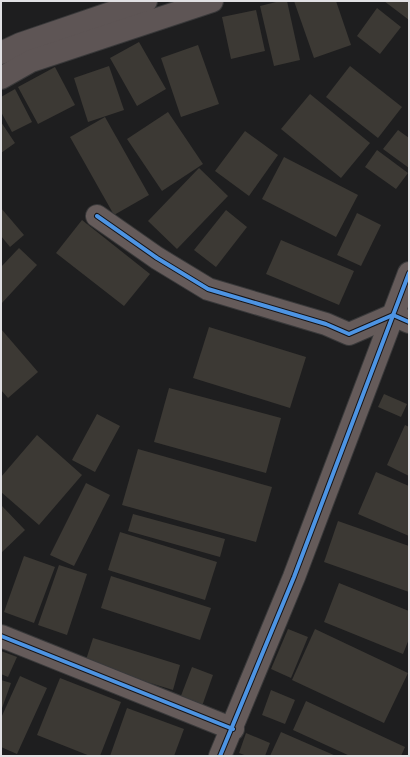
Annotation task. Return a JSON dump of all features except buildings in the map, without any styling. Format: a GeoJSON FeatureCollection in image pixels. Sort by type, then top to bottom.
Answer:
{"type":"FeatureCollection","features":[{"type":"Feature","properties":{"kind":"main road"},"geometry":{"type":"LineString","coordinates":[[1,53],[20,44],[146,1]]}},
{"type":"Feature","properties":{"kind":"main road"},"geometry":{"type":"LineString","coordinates":[[1,78],[31,61],[212,1]]}},
{"type":"Feature","properties":{"kind":"street"},"geometry":{"type":"LineString","coordinates":[[97,216],[157,258],[208,288],[326,324],[349,334],[401,318]]}},
{"type":"Feature","properties":{"kind":"street"},"geometry":{"type":"LineString","coordinates":[[220,756],[233,730],[294,577],[401,318],[409,273]]}},
{"type":"Feature","properties":{"kind":"street"},"geometry":{"type":"LineString","coordinates":[[1,636],[233,730]]}},
{"type":"Feature","properties":{"kind":"cycle path"},"geometry":{"type":"LineString","coordinates":[[97,216],[157,258],[208,289],[326,324],[349,334],[393,315],[409,322]]}},
{"type":"Feature","properties":{"kind":"cycle path"},"geometry":{"type":"LineString","coordinates":[[220,756],[294,577],[409,273]]}},
{"type":"Feature","properties":{"kind":"cycle path"},"geometry":{"type":"LineString","coordinates":[[1,636],[233,729]]}}]}
